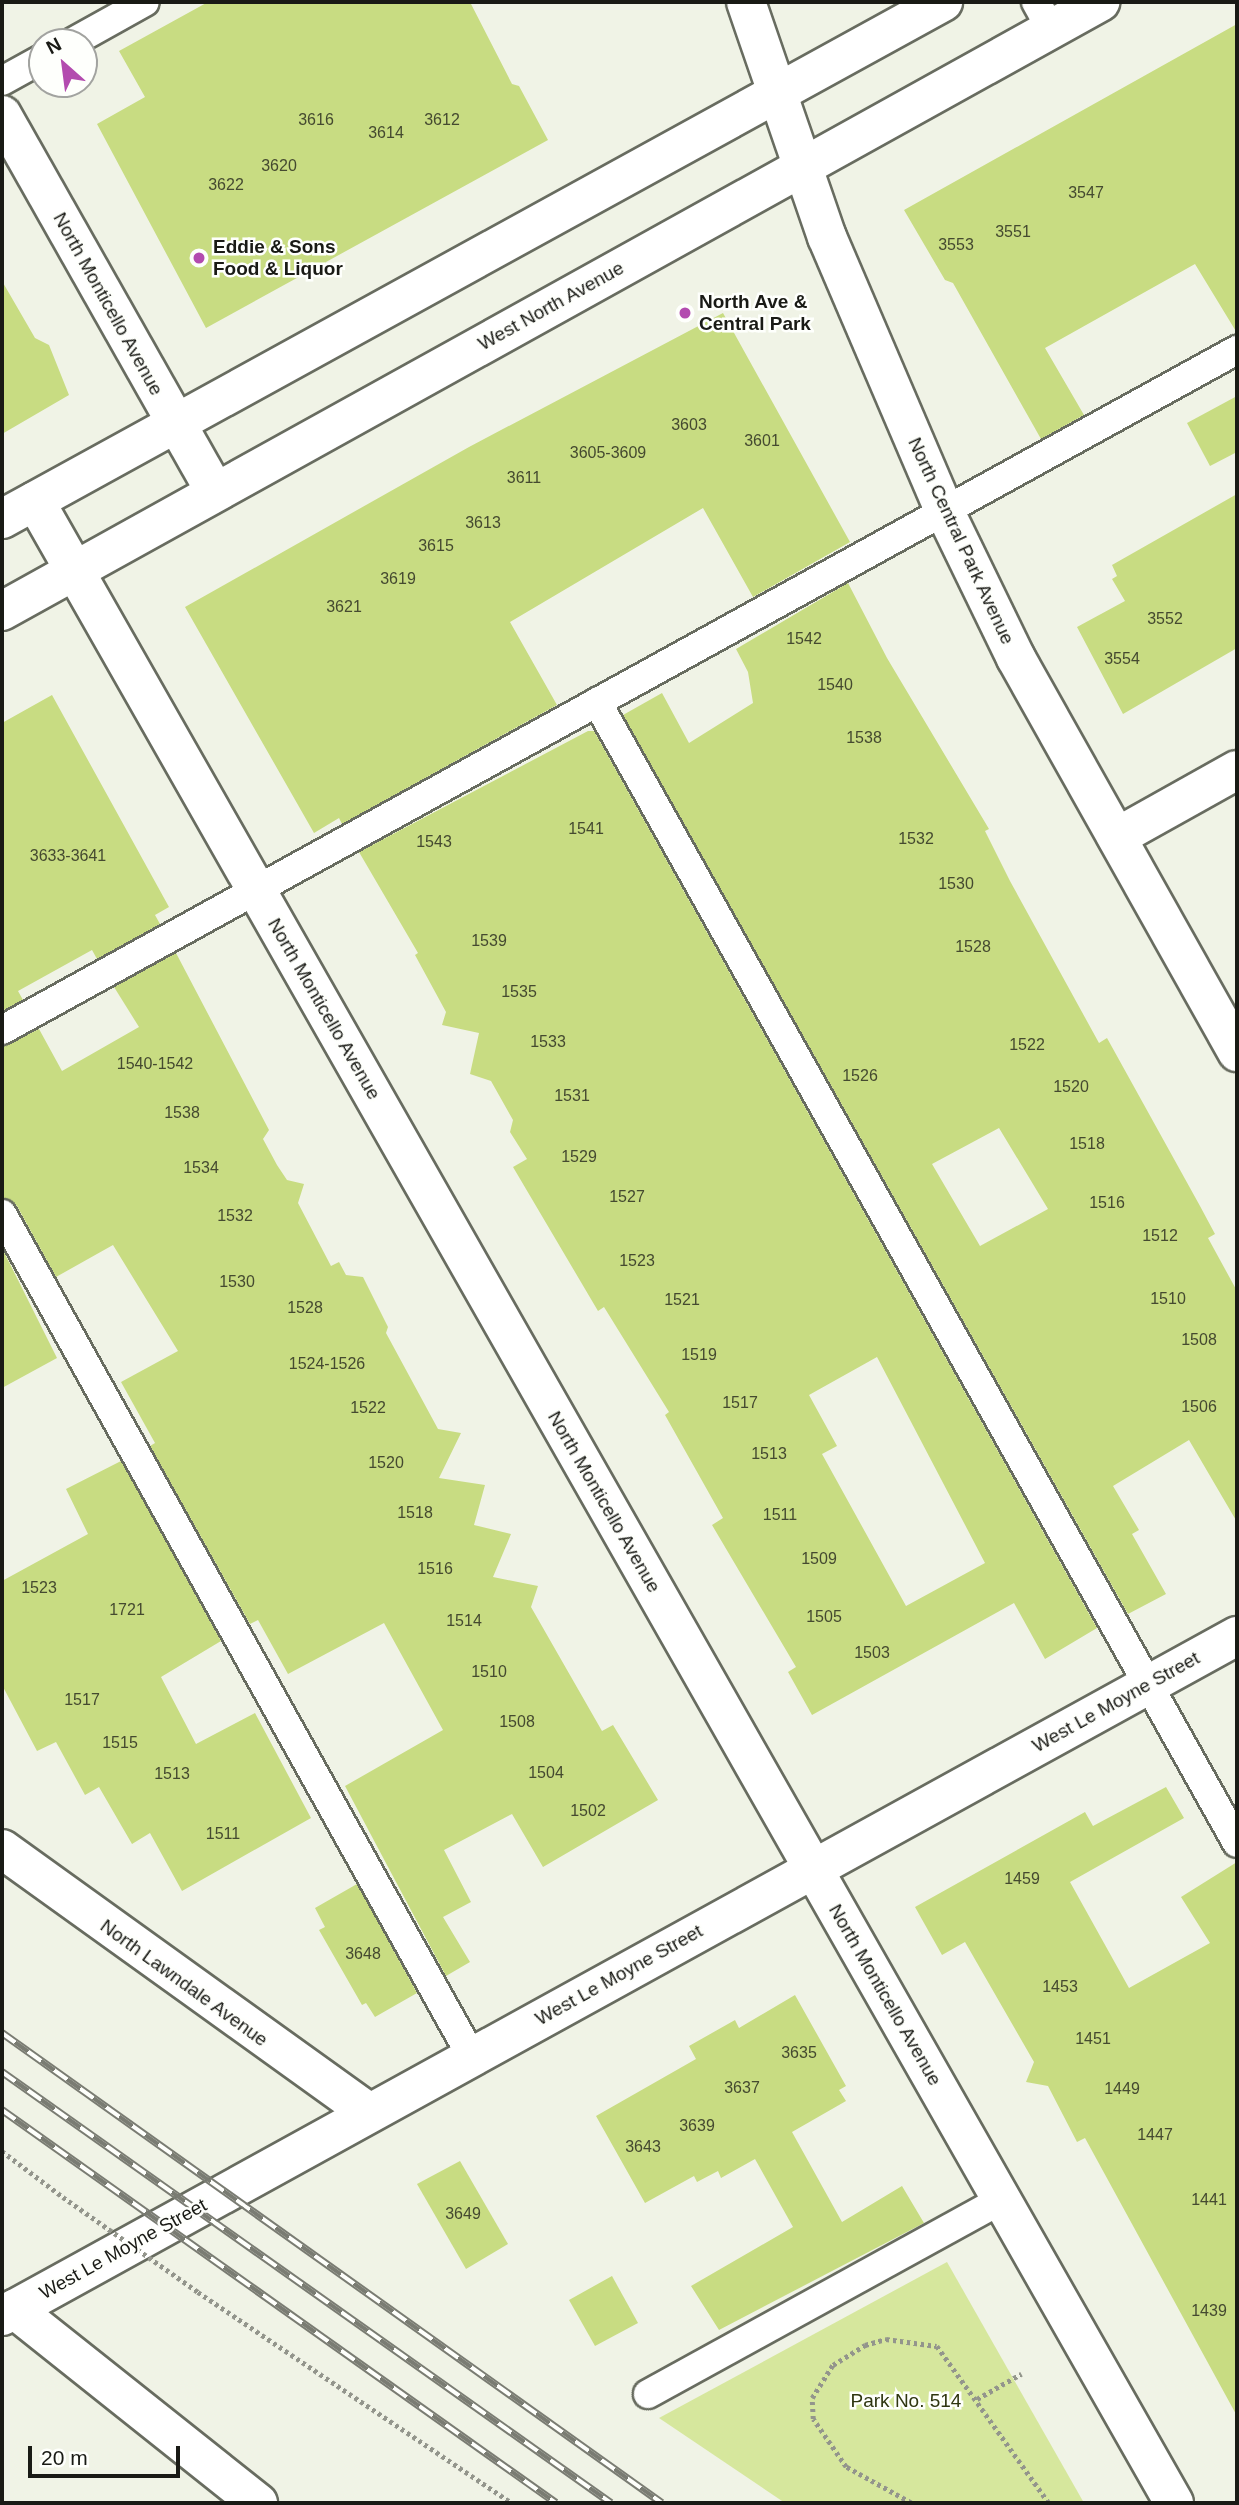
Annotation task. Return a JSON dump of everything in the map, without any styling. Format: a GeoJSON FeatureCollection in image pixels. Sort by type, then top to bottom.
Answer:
{"type":"FeatureCollection","features":[{"type":"Feature","properties":{"kind":"street","name":"North Central Park Avenue"},"geometry":{"type":"LineString","coordinates":[[746,2],[827,237],[945,512],[1016,658],[1237,1052]]}},
{"type":"Feature","properties":{"kind":"street"},"geometry":{"type":"LineString","coordinates":[[2,519],[943,2]]}},
{"type":"Feature","properties":{"kind":"street","name":"West North Avenue"},"geometry":{"type":"LineString","coordinates":[[2,611],[804,166],[1044,15],[1100,2]]}},
{"type":"Feature","properties":{"kind":"street","name":"North Monticello Avenue"},"geometry":{"type":"LineString","coordinates":[[2,115],[215,492]]}},
{"type":"Feature","properties":{"kind":"street","name":"North Monticello Avenue"},"geometry":{"type":"LineString","coordinates":[[35,501],[1174,2503]]}},
{"type":"Feature","properties":{"kind":"street"},"geometry":{"type":"LineString","coordinates":[[1116,837],[1237,770]]}},
{"type":"Feature","properties":{"kind":"street","name":"West Le Moyne Street"},"geometry":{"type":"LineString","coordinates":[[8,2312],[1237,1636]]}},
{"type":"Feature","properties":{"kind":"street","name":"North Lawndale Avenue"},"geometry":{"type":"LineString","coordinates":[[2,1849],[369,2113]]}},
{"type":"Feature","properties":{"kind":"street"},"geometry":{"type":"LineString","coordinates":[[8,2312],[258,2503]]}},
{"type":"Feature","properties":{"kind":"lane"},"geometry":{"type":"LineString","coordinates":[[98,28],[145,2]]}},
{"type":"Feature","properties":{"kind":"lane"},"geometry":{"type":"LineString","coordinates":[[2,81],[28,67]]}},
{"type":"Feature","properties":{"kind":"lane"},"geometry":{"type":"LineString","coordinates":[[2,1030],[1237,350]]}},
{"type":"Feature","properties":{"kind":"lane"},"geometry":{"type":"LineString","coordinates":[[597,702],[1237,1843]]}},
{"type":"Feature","properties":{"kind":"lane"},"geometry":{"type":"LineString","coordinates":[[2,1214],[472,2057]]}},
{"type":"Feature","properties":{"kind":"lane"},"geometry":{"type":"LineString","coordinates":[[648,2394],[1001,2200]]}},
{"type":"Feature","properties":{"kind":"path"},"geometry":{"type":"LineString","coordinates":[[2,2151],[198,2291],[512,2503]]}},
{"type":"Feature","properties":{"kind":"path"},"geometry":{"type":"LineString","coordinates":[[911,2503],[845,2467],[813,2419],[812,2398],[833,2365],[865,2346],[886,2339],[937,2346],[1049,2503]]}},
{"type":"Feature","properties":{"kind":"path"},"geometry":{"type":"LineString","coordinates":[[977,2399],[1021,2374]]}},
{"type":"Feature","properties":{"kind":"green space","name":"Park No. 514"},"geometry":{"type":"Polygon","coordinates":[[[947,2262],[1084,2503],[785,2503],[659,2418],[947,2262]]]}},
{"type":"Feature","properties":{"kind":"building"},"geometry":{"type":"Polygon","coordinates":[[[208,2],[470,2],[512,84],[519,86],[548,140],[206,328],[97,124],[145,97],[119,51],[208,2]]]}},
{"type":"Feature","properties":{"kind":"building"},"geometry":{"type":"Polygon","coordinates":[[[1237,24],[1237,333],[1195,264],[1045,348],[1084,415],[1041,439],[953,283],[945,280],[904,210],[1237,24]]]}},
{"type":"Feature","properties":{"kind":"building"},"geometry":{"type":"Polygon","coordinates":[[[2,281],[35,338],[49,345],[69,395],[2,434],[2,281]]]}},
{"type":"Feature","properties":{"kind":"building"},"geometry":{"type":"Polygon","coordinates":[[[723,313],[850,542],[753,597],[703,508],[510,622],[557,705],[342,824],[339,818],[314,833],[185,607],[469,447],[723,313]]]}},
{"type":"Feature","properties":{"kind":"building"},"geometry":{"type":"Polygon","coordinates":[[[1237,396],[1237,452],[1210,466],[1187,423],[1237,396]]]}},
{"type":"Feature","properties":{"kind":"building"},"geometry":{"type":"Polygon","coordinates":[[[1237,494],[1237,648],[1123,714],[1077,627],[1125,601],[1112,579],[1117,576],[1112,565],[1237,494]]]}},
{"type":"Feature","properties":{"kind":"building"},"geometry":{"type":"Polygon","coordinates":[[[848,583],[887,658],[989,829],[985,831],[1010,881],[1099,1043],[1107,1038],[1215,1234],[1208,1238],[1237,1291],[1237,1522],[1189,1440],[1113,1486],[1139,1530],[1132,1534],[1166,1594],[1128,1614],[623,715],[662,693],[689,743],[753,703],[748,672],[736,649],[848,583]],[[999,1128],[932,1164],[980,1246],[1048,1209],[999,1128]]]}},
{"type":"Feature","properties":{"kind":"building"},"geometry":{"type":"Polygon","coordinates":[[[52,695],[169,907],[155,915],[160,924],[97,959],[92,950],[18,991],[23,1000],[2,1011],[2,723],[52,695]]]}},
{"type":"Feature","properties":{"kind":"building"},"geometry":{"type":"Polygon","coordinates":[[[588,731],[594,731],[1097,1628],[1045,1659],[1014,1603],[812,1715],[788,1672],[796,1667],[712,1525],[723,1518],[665,1415],[669,1412],[604,1307],[598,1311],[513,1167],[527,1159],[510,1132],[513,1120],[491,1081],[470,1074],[479,1033],[442,1025],[446,1012],[415,955],[418,953],[359,852],[588,731]],[[877,1357],[809,1395],[837,1446],[822,1454],[906,1606],[985,1563],[877,1357]]]}},
{"type":"Feature","properties":{"kind":"building"},"geometry":{"type":"Polygon","coordinates":[[[176,953],[269,1130],[263,1139],[277,1165],[287,1180],[304,1184],[298,1203],[331,1266],[339,1262],[346,1275],[363,1277],[388,1327],[386,1333],[438,1429],[461,1433],[439,1478],[485,1485],[474,1525],[511,1534],[493,1577],[538,1586],[531,1607],[602,1731],[613,1725],[658,1800],[543,1867],[512,1814],[444,1850],[471,1902],[443,1917],[470,1962],[446,1976],[345,1786],[443,1730],[384,1623],[288,1674],[258,1620],[250,1624],[150,1446],[155,1443],[121,1382],[178,1351],[113,1245],[56,1277],[17,1206],[2,1197],[2,1047],[39,1029],[62,1071],[139,1027],[114,987],[176,953]]]}},
{"type":"Feature","properties":{"kind":"building"},"geometry":{"type":"Polygon","coordinates":[[[2,1248],[57,1358],[2,1388],[2,1248]]]}},
{"type":"Feature","properties":{"kind":"building"},"geometry":{"type":"Polygon","coordinates":[[[121,1461],[221,1641],[161,1677],[196,1744],[255,1713],[311,1818],[182,1891],[150,1833],[132,1844],[99,1787],[85,1795],[56,1742],[37,1751],[2,1685],[2,1581],[88,1534],[66,1489],[121,1461]]]}},
{"type":"Feature","properties":{"kind":"building"},"geometry":{"type":"Polygon","coordinates":[[[1166,1787],[1184,1818],[1070,1882],[1129,1988],[1210,1943],[1181,1897],[1237,1862],[1237,2416],[1085,2138],[1077,2142],[1048,2086],[1026,2082],[1034,2062],[965,1942],[942,1955],[915,1907],[1085,1812],[1093,1826],[1166,1787]]]}},
{"type":"Feature","properties":{"kind":"building"},"geometry":{"type":"Polygon","coordinates":[[[357,1884],[417,1993],[375,2017],[366,2003],[362,2005],[319,1930],[325,1927],[315,1908],[357,1884]]]}},
{"type":"Feature","properties":{"kind":"building"},"geometry":{"type":"Polygon","coordinates":[[[795,1995],[846,2086],[839,2090],[846,2101],[792,2132],[842,2222],[902,2186],[924,2223],[719,2330],[691,2286],[793,2227],[755,2159],[721,2178],[718,2171],[697,2182],[694,2176],[645,2203],[596,2116],[696,2059],[689,2046],[735,2020],[739,2028],[795,1995]]]}},
{"type":"Feature","properties":{"kind":"building"},"geometry":{"type":"Polygon","coordinates":[[[460,2161],[508,2244],[466,2269],[417,2184],[460,2161]]]}},
{"type":"Feature","properties":{"kind":"building"},"geometry":{"type":"Polygon","coordinates":[[[612,2276],[638,2323],[595,2346],[569,2300],[612,2276]]]}},
{"type":"Feature","properties":{"kind":"railway"},"geometry":{"type":"LineString","coordinates":[[2,2033],[662,2503]]}},
{"type":"Feature","properties":{"kind":"railway"},"geometry":{"type":"LineString","coordinates":[[2,2072],[611,2503]]}},
{"type":"Feature","properties":{"kind":"railway"},"geometry":{"type":"LineString","coordinates":[[2,2110],[556,2503]]}},
{"type":"Feature","properties":{"kind":"place","name":"Eddie & Sons Food & Liquor"},"geometry":{"type":"Point","coordinates":[199,258]}},
{"type":"Feature","properties":{"kind":"place","name":"North Ave & Central Park"},"geometry":{"type":"Point","coordinates":[685,313]}}]}
